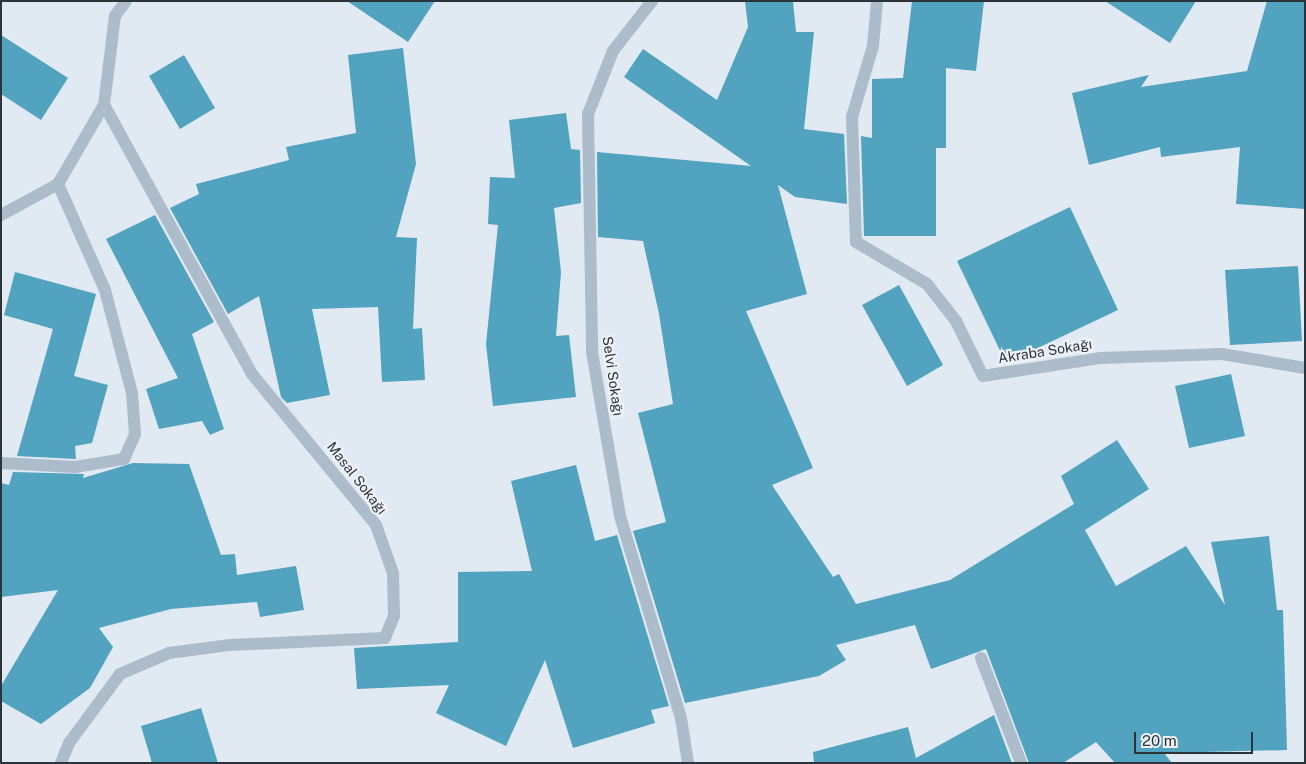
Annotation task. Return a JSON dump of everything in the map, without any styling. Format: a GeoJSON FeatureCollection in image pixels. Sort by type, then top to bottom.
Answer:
{"type":"FeatureCollection","features":[{"type":"Feature","properties":{"kind":"street"},"geometry":{"type":"LineString","coordinates":[[1,215],[58,184],[104,105],[114,16],[126,1]]}},
{"type":"Feature","properties":{"kind":"street","name":"Selvi Sokağı"},"geometry":{"type":"LineString","coordinates":[[652,1],[613,51],[588,114],[592,352],[620,516],[681,718],[688,763]]}},
{"type":"Feature","properties":{"kind":"street","name":"Akraba Sokağı"},"geometry":{"type":"LineString","coordinates":[[877,1],[873,46],[852,117],[856,242],[927,284],[956,321],[983,376],[1100,358],[1222,354],[1305,368]]}},
{"type":"Feature","properties":{"kind":"street","name":"Masal Sokağı"},"geometry":{"type":"LineString","coordinates":[[61,763],[69,743],[120,674],[169,653],[230,645],[385,638],[394,616],[393,573],[376,525],[252,374],[104,105]]}},
{"type":"Feature","properties":{"kind":"street"},"geometry":{"type":"LineString","coordinates":[[1,463],[75,467],[124,459],[135,434],[132,393],[106,290],[58,184]]}},
{"type":"Feature","properties":{"kind":"street"},"geometry":{"type":"LineString","coordinates":[[981,658],[1021,763]]}},
{"type":"Feature","properties":{"kind":"building"},"geometry":{"type":"Polygon","coordinates":[[[347,1],[435,1],[408,42],[347,1]]]}},
{"type":"Feature","properties":{"kind":"building"},"geometry":{"type":"Polygon","coordinates":[[[745,1],[793,1],[796,32],[814,32],[804,129],[844,134],[847,204],[795,197],[778,185],[807,294],[746,311],[813,468],[772,485],[833,577],[839,574],[856,604],[950,580],[1074,504],[1061,476],[1117,440],[1149,489],[1085,530],[1116,586],[1186,546],[1225,605],[1211,542],[1269,536],[1277,610],[1283,610],[1287,750],[1164,753],[1172,763],[1115,763],[1096,742],[1063,763],[1029,763],[986,649],[931,669],[915,625],[836,645],[846,660],[819,676],[685,703],[633,531],[666,522],[638,413],[673,404],[659,314],[643,241],[598,237],[597,152],[751,166],[624,77],[643,49],[717,100],[748,27],[745,1]]]}},
{"type":"Feature","properties":{"kind":"building"},"geometry":{"type":"Polygon","coordinates":[[[912,1],[984,1],[976,71],[946,68],[946,148],[936,148],[936,236],[864,236],[861,136],[872,138],[872,79],[903,78],[912,1]]]}},
{"type":"Feature","properties":{"kind":"building"},"geometry":{"type":"Polygon","coordinates":[[[1105,1],[1196,1],[1170,43],[1105,1]]]}},
{"type":"Feature","properties":{"kind":"building"},"geometry":{"type":"Polygon","coordinates":[[[1267,1],[1305,1],[1305,209],[1236,204],[1240,147],[1161,157],[1160,147],[1089,165],[1072,93],[1149,75],[1141,87],[1247,71],[1267,1]]]}},
{"type":"Feature","properties":{"kind":"building"},"geometry":{"type":"Polygon","coordinates":[[[1,35],[68,78],[41,120],[1,94],[1,35]]]}},
{"type":"Feature","properties":{"kind":"building"},"geometry":{"type":"Polygon","coordinates":[[[403,48],[416,164],[396,237],[417,238],[413,329],[422,328],[425,380],[382,382],[378,307],[312,309],[330,395],[287,403],[281,397],[259,296],[228,314],[170,208],[199,194],[196,184],[289,160],[286,147],[356,133],[348,55],[403,48]]]}},
{"type":"Feature","properties":{"kind":"building"},"geometry":{"type":"Polygon","coordinates":[[[184,55],[215,108],[180,129],[149,76],[184,55]]]}},
{"type":"Feature","properties":{"kind":"building"},"geometry":{"type":"Polygon","coordinates":[[[566,113],[571,149],[580,150],[581,203],[554,208],[561,272],[556,336],[569,335],[576,397],[493,406],[486,344],[498,225],[488,224],[490,177],[515,178],[509,120],[566,113]]]}},
{"type":"Feature","properties":{"kind":"building"},"geometry":{"type":"Polygon","coordinates":[[[1070,207],[1118,310],[1006,363],[957,261],[1070,207]]]}},
{"type":"Feature","properties":{"kind":"building"},"geometry":{"type":"Polygon","coordinates":[[[155,215],[214,322],[192,334],[224,429],[210,435],[202,421],[159,429],[146,389],[178,378],[106,239],[155,215]]]}},
{"type":"Feature","properties":{"kind":"building"},"geometry":{"type":"Polygon","coordinates":[[[1298,266],[1302,341],[1230,345],[1225,270],[1298,266]]]}},
{"type":"Feature","properties":{"kind":"building"},"geometry":{"type":"Polygon","coordinates":[[[15,272],[96,294],[74,376],[108,385],[92,443],[75,446],[76,459],[17,456],[53,329],[4,315],[15,272]]]}},
{"type":"Feature","properties":{"kind":"building"},"geometry":{"type":"Polygon","coordinates":[[[899,285],[943,365],[907,386],[862,305],[899,285]]]}},
{"type":"Feature","properties":{"kind":"building"},"geometry":{"type":"Polygon","coordinates":[[[1231,374],[1245,436],[1189,448],[1175,386],[1231,374]]]}},
{"type":"Feature","properties":{"kind":"building"},"geometry":{"type":"Polygon","coordinates":[[[133,463],[189,464],[221,555],[235,554],[237,575],[296,566],[304,610],[260,617],[257,602],[171,609],[99,628],[113,647],[90,688],[41,724],[1,701],[1,686],[58,590],[1,597],[1,483],[9,485],[13,472],[84,474],[83,478],[133,463]]]}},
{"type":"Feature","properties":{"kind":"building"},"geometry":{"type":"Polygon","coordinates":[[[576,465],[595,541],[617,535],[669,706],[651,710],[655,723],[573,748],[545,660],[506,746],[436,713],[449,685],[357,689],[354,648],[458,642],[458,572],[532,571],[511,481],[576,465]]]}},
{"type":"Feature","properties":{"kind":"building"},"geometry":{"type":"Polygon","coordinates":[[[201,708],[218,763],[152,763],[141,726],[201,708]]]}},
{"type":"Feature","properties":{"kind":"building"},"geometry":{"type":"Polygon","coordinates":[[[994,715],[1012,763],[814,763],[813,752],[908,727],[916,758],[994,715]]]}}]}
